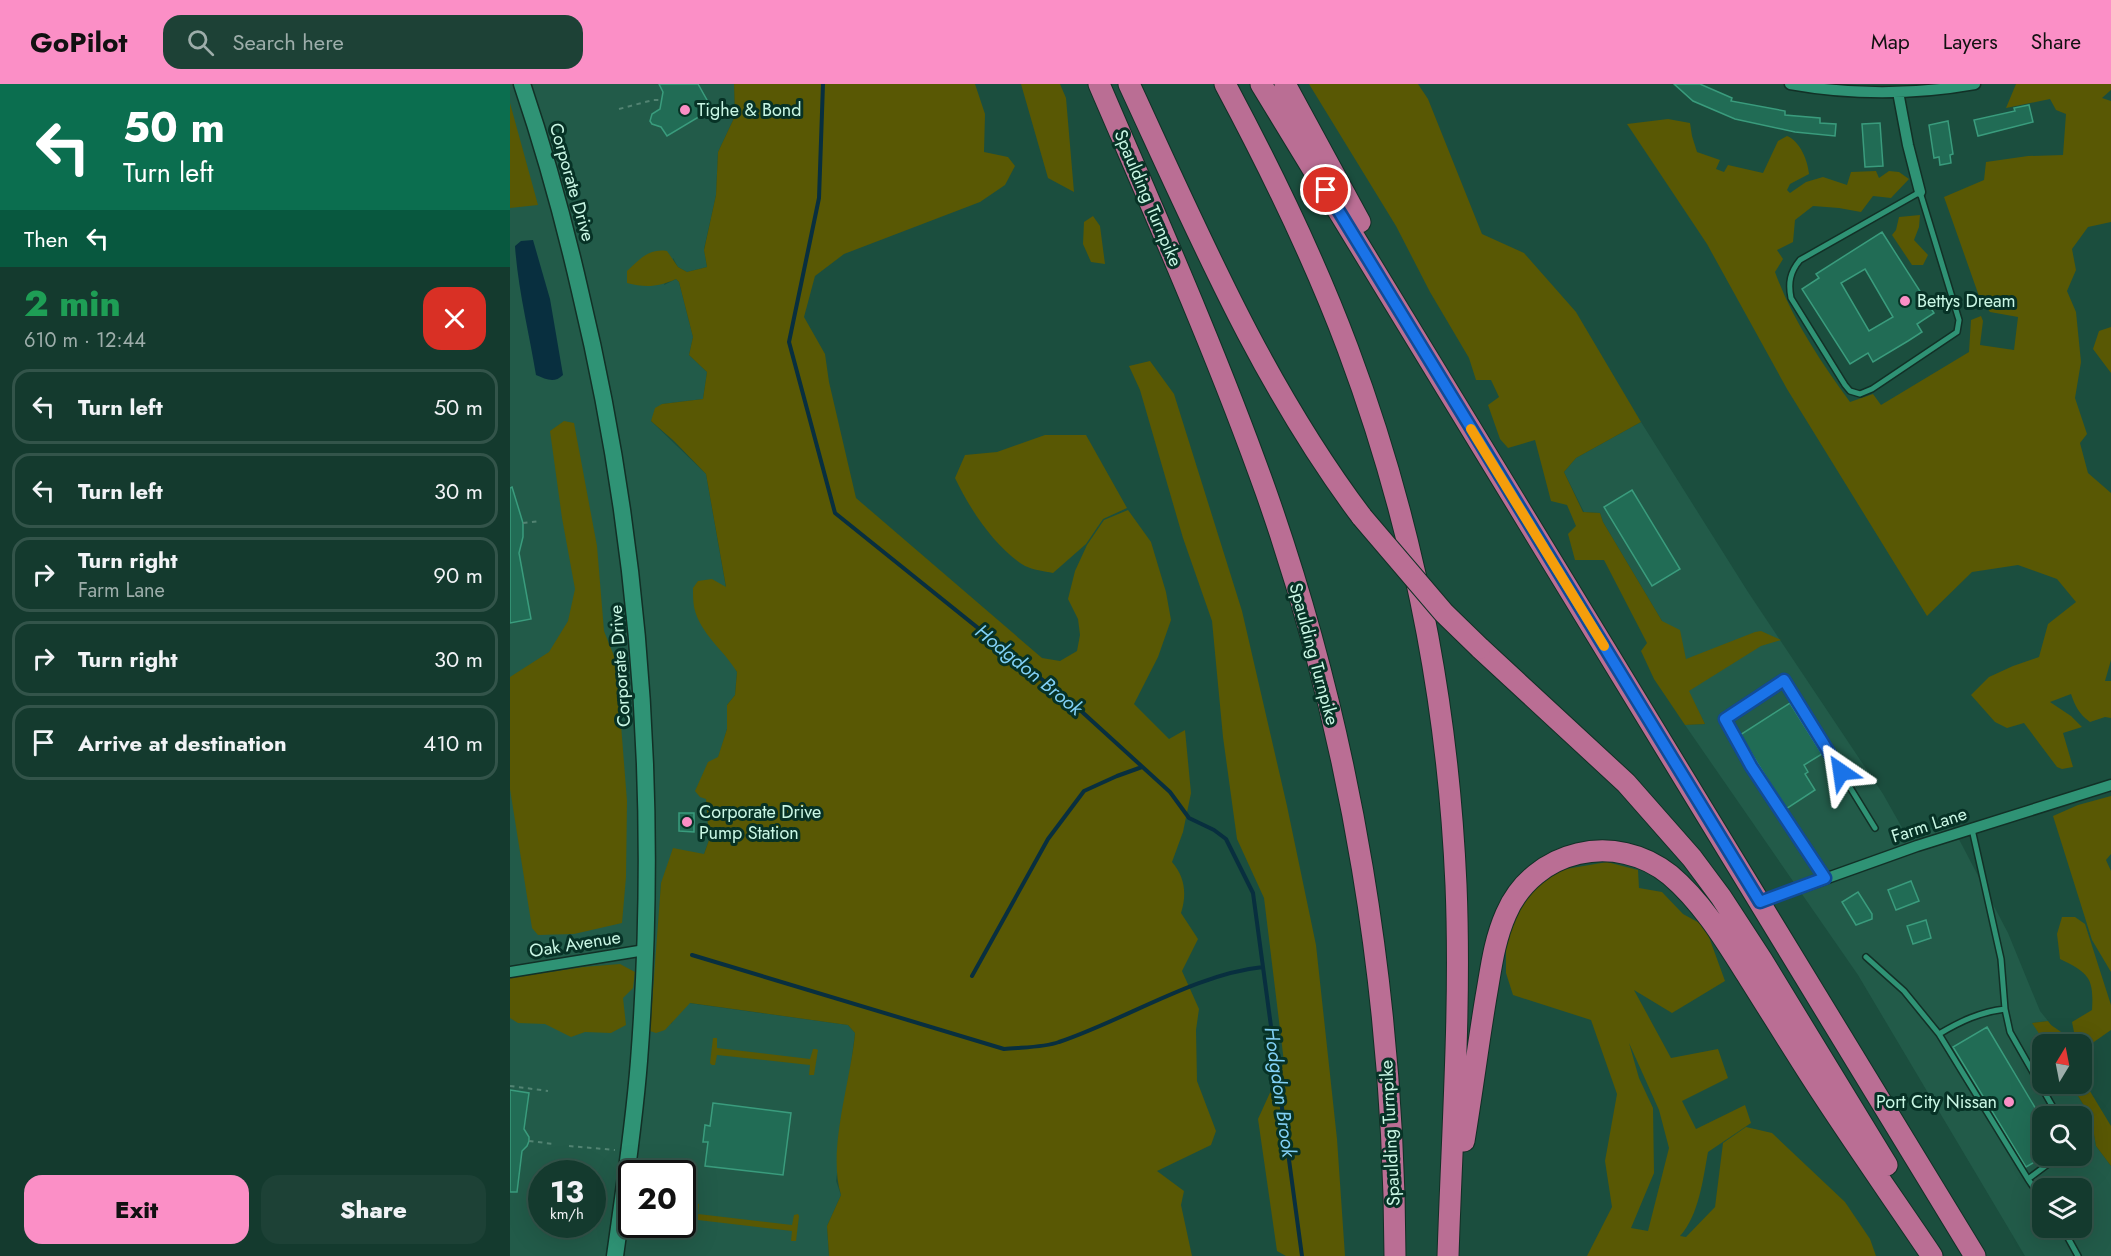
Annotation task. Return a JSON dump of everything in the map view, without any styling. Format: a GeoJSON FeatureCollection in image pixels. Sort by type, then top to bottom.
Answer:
{"type":"FeatureCollection","features":[{"type":"Feature","properties":{"kind":"highway","name":"Spaulding Turnpike"},"geometry":{"type":"LineString","coordinates":[[1099,84],[1179,270],[1235,410],[1267,494],[1312,639],[1346,784],[1373,942],[1388,1090],[1395,1256]]}},
{"type":"Feature","properties":{"kind":"highway"},"geometry":{"type":"LineString","coordinates":[[1129,84],[1209,257],[1279,391],[1318,456],[1362,518],[1444,613],[1626,783],[1707,877],[1762,960],[1942,1256]]}},
{"type":"Feature","properties":{"kind":"highway"},"geometry":{"type":"LineString","coordinates":[[1225,84],[1290,213],[1348,350],[1394,492],[1428,637],[1449,785],[1456,884],[1456,1023],[1448,1249]]}},
{"type":"Feature","properties":{"kind":"highway"},"geometry":{"type":"LineString","coordinates":[[1261,84],[1975,1256]]}},
{"type":"Feature","properties":{"kind":"highway"},"geometry":{"type":"LineString","coordinates":[[1285,84],[1330,165],[1450,396]]}},
{"type":"Feature","properties":{"kind":"highway"},"geometry":{"type":"LineString","coordinates":[[1448,1249],[1493,952],[1507,912],[1525,885],[1550,865],[1579,853],[1611,850],[1642,858],[1656,865],[1693,897],[1736,957],[1822,1093],[1932,1256]]}},
{"type":"Feature","properties":{"kind":"street","name":"Corporate Drive"},"geometry":{"type":"LineString","coordinates":[[522,84],[553,183],[603,390],[626,528],[640,654],[645,718],[648,882],[639,1064],[615,1256]]}},
{"type":"Feature","properties":{"kind":"street"},"geometry":{"type":"LineString","coordinates":[[1790,84],[1867,92],[1975,84]]}},
{"type":"Feature","properties":{"kind":"street"},"geometry":{"type":"LineString","coordinates":[[1902,90],[1908,145],[1920,192]]}},
{"type":"Feature","properties":{"kind":"street","name":"Farm Lane"},"geometry":{"type":"LineString","coordinates":[[1760,902],[1825,878],[2111,785]]}},
{"type":"Feature","properties":{"kind":"street","name":"Oak Avenue"},"geometry":{"type":"LineString","coordinates":[[510,972],[645,950]]}},
{"type":"Feature","properties":{"kind":"lane"},"geometry":{"type":"LineString","coordinates":[[1920,192],[1959,320],[1957,332],[1872,389],[1860,394],[1845,386],[1791,298],[1790,282],[1795,266],[1800,260],[1920,192]]}},
{"type":"Feature","properties":{"kind":"lane"},"geometry":{"type":"LineString","coordinates":[[1825,878],[1751,766],[1725,719],[1784,680],[1875,828]]}},
{"type":"Feature","properties":{"kind":"lane"},"geometry":{"type":"LineString","coordinates":[[1972,829],[2001,959],[2005,1009],[2010,1032],[2052,1106]]}},
{"type":"Feature","properties":{"kind":"lane"},"geometry":{"type":"LineString","coordinates":[[1866,957],[1904,991],[1939,1034],[2032,1185]]}},
{"type":"Feature","properties":{"kind":"lane"},"geometry":{"type":"LineString","coordinates":[[1939,1034],[1960,1021],[1985,1012],[2005,1009]]}},
{"type":"Feature","properties":{"kind":"lane"},"geometry":{"type":"LineString","coordinates":[[2028,1179],[2045,1166]]}},
{"type":"Feature","properties":{"kind":"lane"},"geometry":{"type":"LineString","coordinates":[[2068,1238],[2079,1256]]}},
{"type":"Feature","properties":{"kind":"path"},"geometry":{"type":"LineString","coordinates":[[619,109],[653,100],[662,100]]}},
{"type":"Feature","properties":{"kind":"path"},"geometry":{"type":"LineString","coordinates":[[523,523],[540,521]]}},
{"type":"Feature","properties":{"kind":"path"},"geometry":{"type":"LineString","coordinates":[[510,1086],[548,1091]]}},
{"type":"Feature","properties":{"kind":"path"},"geometry":{"type":"LineString","coordinates":[[529,1141],[554,1144]]}},
{"type":"Feature","properties":{"kind":"path"},"geometry":{"type":"LineString","coordinates":[[569,1146],[615,1150]]}},
{"type":"Feature","properties":{"kind":"shaded area"},"geometry":{"type":"Polygon","coordinates":[[[510,84],[734,84],[735,116],[718,152],[716,195],[704,249],[707,267],[687,272],[678,267],[673,258],[664,285],[676,279],[679,282],[693,337],[689,355],[707,372],[703,399],[662,404],[651,421],[706,474],[726,588],[734,666],[737,672],[735,695],[727,705],[727,729],[706,799],[709,840],[704,854],[661,883],[657,953],[671,1024],[689,1003],[848,1025],[855,1033],[836,1181],[841,1195],[827,1226],[829,1256],[510,1256],[510,84]]]}},
{"type":"Feature","properties":{"kind":"shaded area"},"geometry":{"type":"Polygon","coordinates":[[[734,84],[975,84],[985,114],[984,152],[1008,157],[1015,166],[1005,185],[980,202],[844,254],[815,276],[804,317],[825,354],[829,382],[856,498],[1042,658],[1060,661],[1077,651],[1080,635],[1078,619],[1068,599],[1075,571],[1087,545],[1104,520],[1128,510],[1151,542],[1166,592],[1171,620],[1158,657],[1134,704],[1169,739],[1185,730],[1191,793],[1183,832],[1172,862],[1184,886],[1181,913],[1198,939],[1182,971],[1199,1009],[1196,1030],[1197,1081],[1216,1131],[1211,1145],[1157,1171],[1184,1191],[1181,1205],[1192,1256],[829,1256],[827,1226],[841,1195],[837,1177],[838,1137],[855,1033],[848,1025],[690,1003],[665,1030],[656,1033],[650,1031],[661,883],[673,848],[704,854],[709,840],[706,799],[700,797],[695,791],[708,762],[718,757],[727,729],[727,705],[735,695],[737,672],[701,625],[694,607],[693,588],[698,581],[712,579],[726,587],[706,474],[651,421],[655,408],[662,404],[703,399],[707,372],[689,355],[693,337],[679,282],[676,279],[658,285],[634,285],[627,283],[627,271],[645,255],[655,251],[667,251],[678,267],[687,272],[707,267],[704,250],[716,195],[718,152],[735,116],[734,84]]]}},
{"type":"Feature","properties":{"kind":"shaded area"},"geometry":{"type":"Polygon","coordinates":[[[1021,84],[1060,84],[1066,98],[1074,192],[1048,178],[1021,84]]]}},
{"type":"Feature","properties":{"kind":"shaded area"},"geometry":{"type":"Polygon","coordinates":[[[1309,84],[1418,84],[1428,99],[1482,234],[1524,253],[1576,312],[1641,422],[1576,458],[1564,472],[1583,512],[1600,513],[1603,522],[1662,621],[1680,630],[1686,659],[1755,632],[1761,631],[1781,640],[1761,646],[1689,691],[1705,724],[1685,725],[1654,679],[1641,651],[1647,643],[1604,560],[1575,560],[1568,534],[1576,526],[1567,505],[1551,501],[1535,440],[1508,448],[1500,439],[1488,405],[1499,397],[1491,380],[1476,380],[1469,358],[1430,292],[1396,226],[1309,84]]]}},
{"type":"Feature","properties":{"kind":"shaded area"},"geometry":{"type":"Polygon","coordinates":[[[2016,84],[2111,84],[2111,90],[2102,98],[2111,101],[2111,222],[2088,227],[2072,249],[2076,270],[2067,291],[2076,312],[2081,362],[2075,398],[2087,434],[2080,443],[2088,473],[2111,493],[2111,660],[2105,681],[2111,681],[2111,718],[2105,717],[2090,722],[2078,709],[2071,694],[2050,702],[2071,716],[2082,727],[2063,733],[2073,767],[2062,769],[2057,767],[2024,723],[2007,728],[1995,722],[1971,695],[1989,677],[2039,657],[2048,624],[2076,602],[2057,579],[2018,565],[1972,572],[1927,616],[1787,389],[1707,244],[1627,124],[1668,119],[1690,123],[1697,152],[1720,160],[1716,169],[1724,172],[1728,165],[1763,173],[1778,141],[1787,136],[1796,142],[1802,152],[1809,174],[1790,184],[1787,190],[1790,193],[1806,182],[1823,177],[1847,185],[1851,172],[1876,171],[1879,178],[1889,171],[1899,172],[1909,179],[1891,198],[1873,196],[1861,212],[1813,206],[1795,220],[1793,242],[1777,250],[1783,259],[1775,272],[1782,289],[1808,340],[1828,371],[1850,402],[1873,394],[1881,405],[1969,352],[1971,320],[1981,316],[1983,321],[1980,345],[2014,350],[2018,317],[1990,312],[1980,299],[1944,197],[1984,180],[1986,162],[2028,156],[2063,155],[2066,114],[2056,110],[2050,99],[2006,108],[2016,84]]]}},
{"type":"Feature","properties":{"kind":"shaded area"},"geometry":{"type":"Polygon","coordinates":[[[510,103],[538,205],[510,208],[510,103]]]}},
{"type":"Feature","properties":{"kind":"shaded area"},"geometry":{"type":"Polygon","coordinates":[[[1920,215],[1919,227],[1914,240],[1928,255],[1923,265],[1912,265],[1892,235],[1896,230],[1899,217],[1920,215]]]}},
{"type":"Feature","properties":{"kind":"shaded area"},"geometry":{"type":"Polygon","coordinates":[[[1093,216],[1100,226],[1105,264],[1091,262],[1083,244],[1084,222],[1093,216]]]}},
{"type":"Feature","properties":{"kind":"shaded area"},"geometry":{"type":"Polygon","coordinates":[[[2111,327],[2111,373],[2093,349],[2099,331],[2111,327]]]}},
{"type":"Feature","properties":{"kind":"shaded area"},"geometry":{"type":"Polygon","coordinates":[[[1150,361],[1174,394],[1242,611],[1287,806],[1316,945],[1337,1139],[1345,1256],[1286,1256],[1277,1251],[1258,1119],[1284,1062],[1264,898],[1237,839],[1223,737],[1212,621],[1183,538],[1140,390],[1129,366],[1150,361]]]}},
{"type":"Feature","properties":{"kind":"shaded area"},"geometry":{"type":"Polygon","coordinates":[[[564,421],[574,423],[597,546],[604,631],[616,661],[627,801],[626,877],[622,923],[574,934],[538,935],[532,928],[510,789],[510,677],[549,652],[568,621],[575,589],[550,431],[564,421]]]}},
{"type":"Feature","properties":{"kind":"shaded area"},"geometry":{"type":"Polygon","coordinates":[[[1641,422],[1748,592],[1883,794],[1905,833],[1951,824],[2008,933],[2040,1011],[2048,1021],[2033,1023],[2040,1034],[2032,1034],[2032,1094],[2077,1094],[2084,1106],[2032,1106],[2032,1166],[2092,1166],[2092,1123],[2096,1146],[2111,1166],[2111,1256],[2025,1256],[1858,975],[1685,725],[1705,724],[1688,691],[1662,621],[1603,522],[1600,513],[1584,512],[1564,472],[1576,458],[1641,422]]]}},
{"type":"Feature","properties":{"kind":"shaded area"},"geometry":{"type":"Polygon","coordinates":[[[1045,435],[1086,435],[1127,508],[1103,519],[1086,544],[1053,573],[1025,566],[1014,559],[984,527],[955,478],[965,455],[997,452],[1045,435]]]}},
{"type":"Feature","properties":{"kind":"shaded area"},"geometry":{"type":"Polygon","coordinates":[[[2111,796],[2111,854],[2106,860],[2111,871],[2111,972],[2092,940],[2053,816],[2078,805],[2111,796]]]}},
{"type":"Feature","properties":{"kind":"shaded area"},"geometry":{"type":"Polygon","coordinates":[[[1607,862],[1638,870],[1639,888],[1662,892],[1683,914],[1705,926],[1725,981],[1672,1013],[1634,990],[1671,1058],[1718,1049],[1728,1078],[1682,1101],[1696,1129],[1745,1105],[1751,1123],[1708,1152],[1696,1207],[1692,1218],[1680,1236],[1686,1237],[1715,1207],[1723,1143],[1746,1127],[1772,1133],[1845,1202],[1870,1239],[1876,1256],[1587,1256],[1612,1207],[1605,1161],[1617,1094],[1591,1020],[1513,995],[1506,973],[1506,947],[1511,921],[1521,903],[1537,887],[1560,870],[1607,862]],[[1629,1043],[1639,1078],[1653,1108],[1654,1173],[1631,1228],[1648,1231],[1669,1148],[1659,1110],[1629,1043]]]}},
{"type":"Feature","properties":{"kind":"shaded area"},"geometry":{"type":"Polygon","coordinates":[[[2062,917],[2075,917],[2085,924],[2111,1005],[2111,1030],[2092,1043],[2092,1034],[2064,1034],[2074,1032],[2072,1022],[2092,1010],[2092,990],[2088,978],[2078,968],[2060,959],[2057,934],[2062,917]]]}},
{"type":"Feature","properties":{"kind":"shaded area"},"geometry":{"type":"Polygon","coordinates":[[[620,964],[635,972],[633,988],[623,998],[626,1025],[611,1033],[585,1032],[571,1037],[545,1024],[518,1023],[510,1018],[510,978],[620,964]]]}},
{"type":"Feature","properties":{"kind":"shaded area"},"geometry":{"type":"Polygon","coordinates":[[[2048,1021],[2064,1034],[2039,1034],[2032,1023],[2048,1021]]]}},
{"type":"Feature","properties":{"kind":"shaded area"},"geometry":{"type":"Polygon","coordinates":[[[713,1038],[717,1038],[717,1048],[810,1059],[813,1049],[816,1049],[818,1050],[814,1075],[809,1075],[810,1065],[717,1055],[715,1065],[712,1065],[710,1063],[713,1038]]]}},
{"type":"Feature","properties":{"kind":"shaded area"},"geometry":{"type":"Polygon","coordinates":[[[2077,1094],[2092,1094],[2111,1126],[2111,1166],[2096,1146],[2092,1106],[2084,1106],[2077,1094]]]}},
{"type":"Feature","properties":{"kind":"shaded area"},"geometry":{"type":"Polygon","coordinates":[[[696,1204],[699,1204],[698,1214],[792,1225],[794,1215],[799,1216],[796,1241],[791,1241],[792,1231],[698,1220],[696,1230],[696,1204]]]}},
{"type":"Feature","properties":{"kind":"water"},"geometry":{"type":"Polygon","coordinates":[[[533,240],[550,299],[563,375],[553,380],[536,375],[519,279],[515,246],[521,241],[533,240]]]}},
{"type":"Feature","properties":{"kind":"building","name":"Tighe & Bond"},"geometry":{"type":"Polygon","coordinates":[[[659,84],[698,84],[712,109],[667,136],[661,127],[650,121],[652,114],[660,109],[663,92],[659,84]]]}},
{"type":"Feature","properties":{"kind":"building"},"geometry":{"type":"Polygon","coordinates":[[[1674,84],[1700,84],[1732,98],[1731,101],[1785,111],[1785,115],[1820,118],[1820,123],[1836,124],[1835,136],[1795,132],[1735,119],[1693,101],[1674,84]]]}},
{"type":"Feature","properties":{"kind":"building"},"geometry":{"type":"Polygon","coordinates":[[[2029,105],[2033,122],[1978,136],[1974,120],[2015,111],[2014,108],[2029,105]]]}},
{"type":"Feature","properties":{"kind":"building"},"geometry":{"type":"Polygon","coordinates":[[[1948,121],[1953,154],[1950,155],[1951,163],[1940,165],[1939,157],[1934,158],[1929,125],[1948,121]]]}},
{"type":"Feature","properties":{"kind":"building"},"geometry":{"type":"Polygon","coordinates":[[[1880,123],[1883,166],[1865,167],[1862,124],[1880,123]]]}},
{"type":"Feature","properties":{"kind":"building","name":"Bettys Dream"},"geometry":{"type":"Polygon","coordinates":[[[1882,232],[1934,313],[1917,324],[1922,332],[1908,341],[1873,362],[1868,353],[1850,364],[1802,289],[1819,278],[1816,274],[1882,232]],[[1865,269],[1841,283],[1869,331],[1893,317],[1865,269]]]}},
{"type":"Feature","properties":{"kind":"building"},"geometry":{"type":"Polygon","coordinates":[[[512,487],[523,523],[523,537],[519,553],[531,619],[510,623],[510,488],[512,487]]]}},
{"type":"Feature","properties":{"kind":"building"},"geometry":{"type":"Polygon","coordinates":[[[1632,490],[1680,569],[1652,586],[1604,507],[1632,490]]]}},
{"type":"Feature","properties":{"kind":"building"},"geometry":{"type":"Polygon","coordinates":[[[1790,703],[1822,754],[1804,765],[1808,772],[1805,774],[1815,790],[1786,809],[1740,735],[1790,703]]]}},
{"type":"Feature","properties":{"kind":"building","name":"Corporate Drive Pump Station"},"geometry":{"type":"Polygon","coordinates":[[[679,813],[694,813],[694,832],[679,831],[679,813]]]}},
{"type":"Feature","properties":{"kind":"building"},"geometry":{"type":"Polygon","coordinates":[[[1911,881],[1919,901],[1896,910],[1888,890],[1911,881]]]}},
{"type":"Feature","properties":{"kind":"building"},"geometry":{"type":"Polygon","coordinates":[[[1858,892],[1872,914],[1872,919],[1856,925],[1842,902],[1858,892]]]}},
{"type":"Feature","properties":{"kind":"building"},"geometry":{"type":"Polygon","coordinates":[[[1926,920],[1931,938],[1913,944],[1907,926],[1926,920]]]}},
{"type":"Feature","properties":{"kind":"building","name":"Port City Nissan"},"geometry":{"type":"Polygon","coordinates":[[[1987,1027],[2034,1106],[2032,1106],[2032,1163],[2026,1167],[1953,1047],[1987,1027]]]}},
{"type":"Feature","properties":{"kind":"building"},"geometry":{"type":"Polygon","coordinates":[[[510,1090],[529,1093],[524,1129],[529,1141],[522,1151],[517,1192],[510,1192],[510,1090]]]}},
{"type":"Feature","properties":{"kind":"building"},"geometry":{"type":"Polygon","coordinates":[[[713,1103],[791,1113],[783,1175],[705,1166],[708,1142],[703,1142],[705,1125],[710,1126],[713,1103]]]}},
{"type":"Feature","properties":{"kind":"waterway","name":"Hodgdon Brook"},"geometry":{"type":"LineString","coordinates":[[823,84],[819,198],[789,342],[835,513],[1080,710],[1170,792],[1189,818],[1214,830],[1226,839],[1253,893],[1302,1256]]}},
{"type":"Feature","properties":{"kind":"waterway"},"geometry":{"type":"LineString","coordinates":[[972,976],[1048,839],[1084,791],[1142,767]]}},
{"type":"Feature","properties":{"kind":"waterway"},"geometry":{"type":"LineString","coordinates":[[692,955],[1004,1049],[1053,1044],[1084,1033],[1186,988],[1237,971],[1263,967]]}},
{"type":"Feature","properties":{"kind":"slow traffic"},"geometry":{"type":"LineString","coordinates":[[1471,429],[1604,646]]}},
{"type":"Feature","properties":{"kind":"place","name":"Tighe & Bond"},"geometry":{"type":"Point","coordinates":[685,110]}},
{"type":"Feature","properties":{"kind":"place","name":"Bettys Dream"},"geometry":{"type":"Point","coordinates":[1905,301]}},
{"type":"Feature","properties":{"kind":"place","name":"Corporate Drive Pump Station"},"geometry":{"type":"Point","coordinates":[687,822]}},
{"type":"Feature","properties":{"kind":"place","name":"Port City Nissan"},"geometry":{"type":"Point","coordinates":[2009,1102]}},
{"type":"Feature","properties":{"kind":"route"},"geometry":{"type":"LineString","coordinates":[[1326,190],[1760,902],[1825,878],[1751,766],[1725,719],[1784,680],[1841,772]]}}]}
